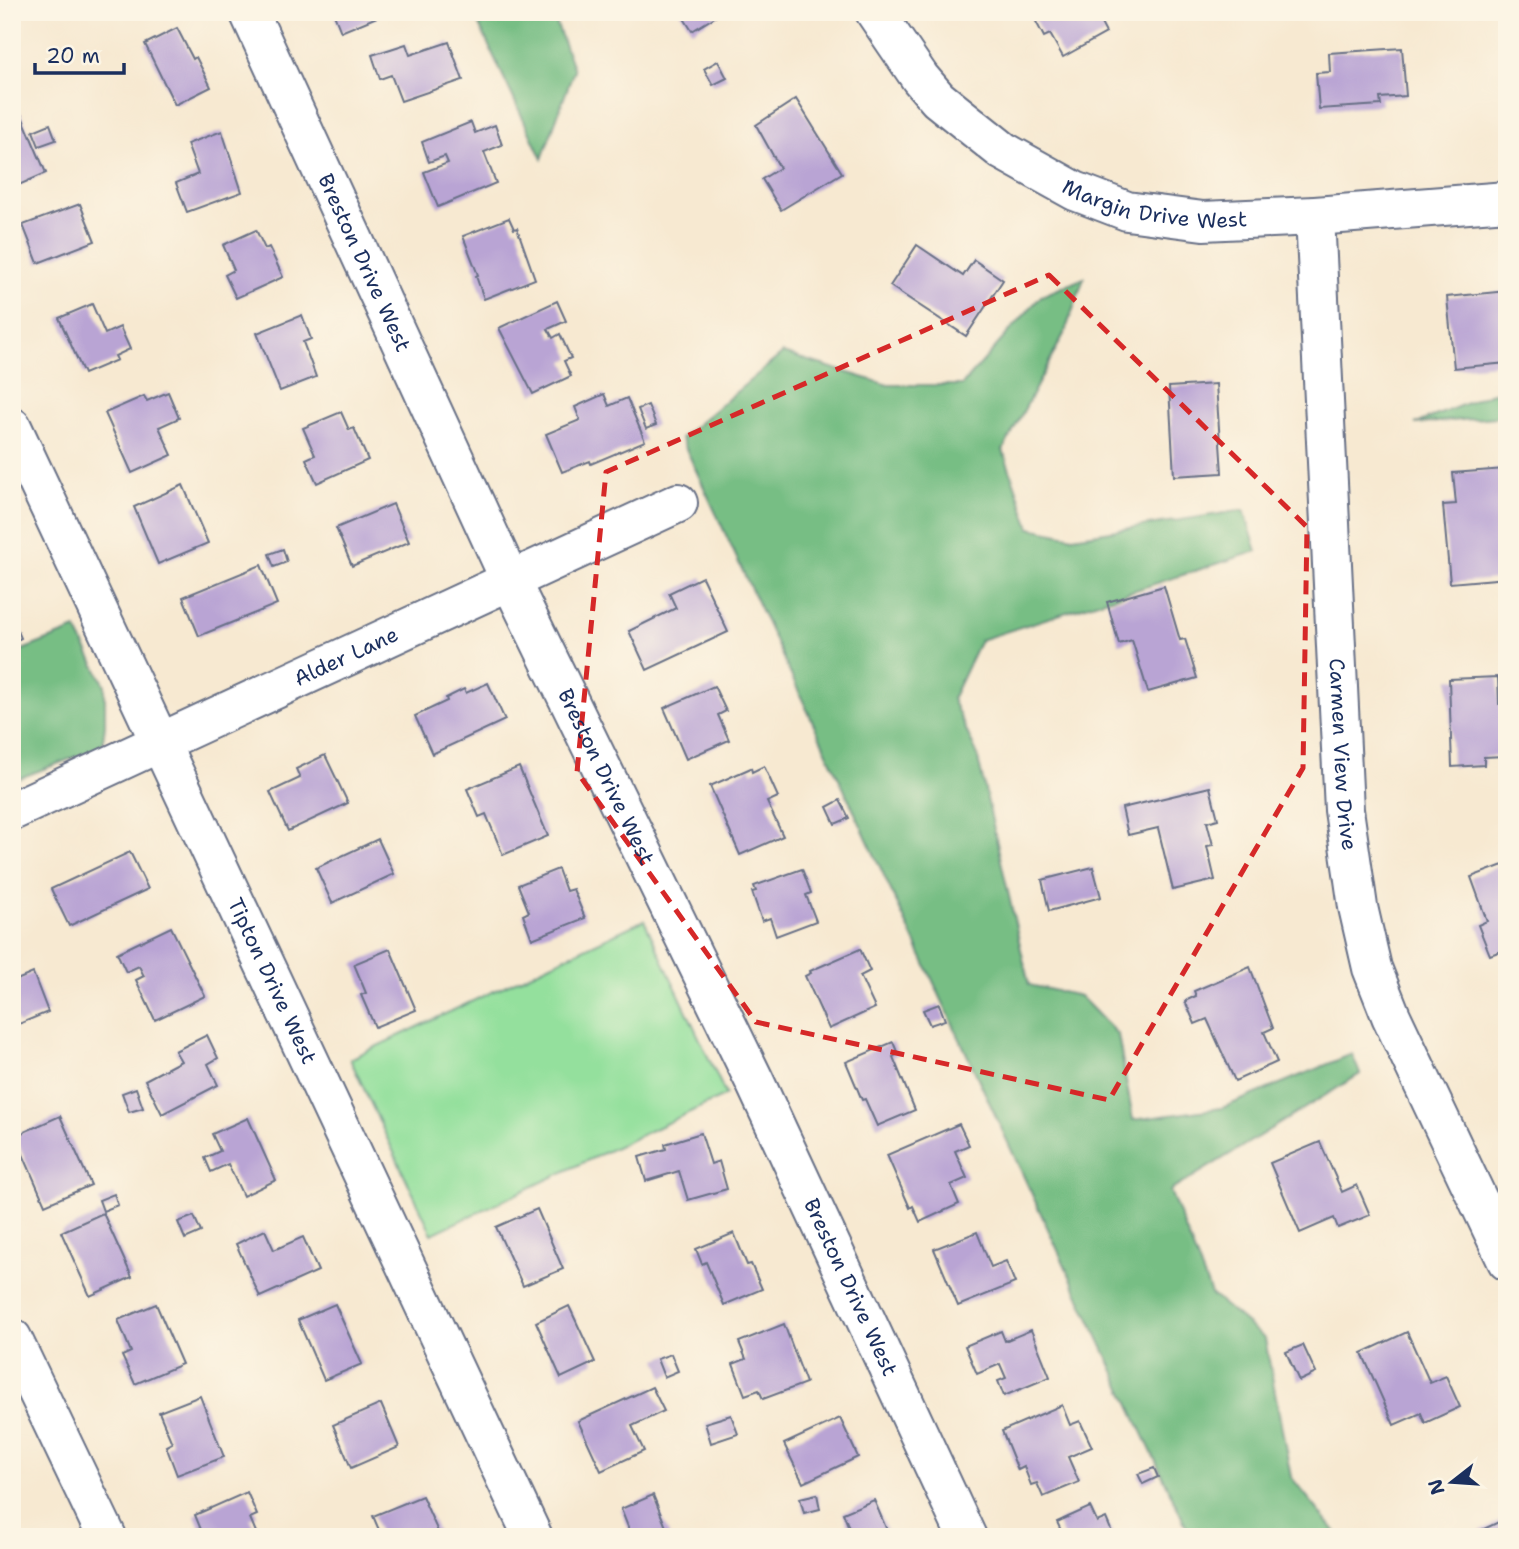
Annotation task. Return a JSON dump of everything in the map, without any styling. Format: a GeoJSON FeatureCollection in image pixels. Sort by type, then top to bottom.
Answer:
{"type":"FeatureCollection","features":[{"type":"Feature","properties":{"kind":"street","name":"Breston Drive West"},"geometry":{"type":"LineString","coordinates":[[248,12],[511,582],[754,1080],[967,1537]]}},
{"type":"Feature","properties":{"kind":"street","name":"Margin Drive West"},"geometry":{"type":"LineString","coordinates":[[875,12],[920,78],[938,99],[1003,150],[1075,191],[1128,211],[1203,221],[1315,216],[1507,201]]}},
{"type":"Feature","properties":{"kind":"street","name":"Carmen View Drive"},"geometry":{"type":"LineString","coordinates":[[1315,216],[1344,810],[1358,907],[1372,968],[1391,1016],[1507,1261]]}},
{"type":"Feature","properties":{"kind":"street","name":"Tipton Drive West"},"geometry":{"type":"LineString","coordinates":[[12,427],[533,1537]]}},
{"type":"Feature","properties":{"kind":"street","name":"Alder Lane"},"geometry":{"type":"LineString","coordinates":[[12,811],[678,503]]}},
{"type":"Feature","properties":{"kind":"street"},"geometry":{"type":"LineString","coordinates":[[12,1338],[107,1537]]}},
{"type":"Feature","properties":{"kind":"highlighted area"},"geometry":{"type":"Polygon","coordinates":[[[1049,275],[1307,527],[1303,768],[1109,1100],[756,1022],[577,772],[606,472],[1049,275]]]}},
{"type":"Feature","properties":{"kind":"green space"},"geometry":{"type":"Polygon","coordinates":[[[473,12],[552,12],[574,70],[542,159],[473,12]]]}},
{"type":"Feature","properties":{"kind":"green space"},"geometry":{"type":"Polygon","coordinates":[[[1084,278],[1065,332],[1003,450],[1030,528],[1073,537],[1244,510],[1257,551],[980,640],[952,699],[977,754],[1029,985],[1080,996],[1118,1035],[1133,1120],[1222,1108],[1352,1054],[1360,1074],[1170,1191],[1211,1294],[1265,1339],[1291,1477],[1340,1537],[1191,1537],[681,438],[783,353],[888,385],[962,385],[1041,296],[1084,278]]]}},
{"type":"Feature","properties":{"kind":"green space"},"geometry":{"type":"Polygon","coordinates":[[[1507,387],[1507,416],[1415,424],[1507,387]]]}},
{"type":"Feature","properties":{"kind":"green space"},"geometry":{"type":"Polygon","coordinates":[[[76,629],[105,685],[102,747],[12,781],[12,654],[76,629]]]}},
{"type":"Feature","properties":{"kind":"green space"},"geometry":{"type":"Polygon","coordinates":[[[644,920],[726,1095],[432,1234],[350,1059],[644,920]]]}},
{"type":"Feature","properties":{"kind":"building"},"geometry":{"type":"Polygon","coordinates":[[[333,12],[389,12],[341,32],[333,12]]]}},
{"type":"Feature","properties":{"kind":"building"},"geometry":{"type":"Polygon","coordinates":[[[680,12],[723,12],[692,31],[680,12]]]}},
{"type":"Feature","properties":{"kind":"building"},"geometry":{"type":"Polygon","coordinates":[[[1031,12],[1095,12],[1106,33],[1063,57],[1050,34],[1044,37],[1031,12]]]}},
{"type":"Feature","properties":{"kind":"building"},"geometry":{"type":"Polygon","coordinates":[[[177,28],[211,87],[175,105],[145,44],[177,28]]]}},
{"type":"Feature","properties":{"kind":"building"},"geometry":{"type":"Polygon","coordinates":[[[449,42],[463,80],[401,101],[391,75],[380,79],[372,55],[406,44],[410,55],[449,42]]]}},
{"type":"Feature","properties":{"kind":"building"},"geometry":{"type":"Polygon","coordinates":[[[1402,48],[1406,96],[1380,98],[1381,105],[1319,109],[1316,73],[1330,72],[1329,53],[1402,48]]]}},
{"type":"Feature","properties":{"kind":"building"},"geometry":{"type":"Polygon","coordinates":[[[718,61],[727,78],[713,85],[704,69],[718,61]]]}},
{"type":"Feature","properties":{"kind":"building"},"geometry":{"type":"Polygon","coordinates":[[[796,99],[842,173],[781,210],[762,179],[780,168],[756,125],[796,99]]]}},
{"type":"Feature","properties":{"kind":"building"},"geometry":{"type":"Polygon","coordinates":[[[18,107],[46,173],[12,188],[12,110],[18,107]]]}},
{"type":"Feature","properties":{"kind":"building"},"geometry":{"type":"Polygon","coordinates":[[[471,122],[475,133],[495,125],[502,145],[484,152],[496,183],[438,207],[424,172],[448,163],[445,156],[429,162],[422,142],[471,122]]]}},
{"type":"Feature","properties":{"kind":"building"},"geometry":{"type":"Polygon","coordinates":[[[50,124],[56,140],[39,146],[33,131],[50,124]]]}},
{"type":"Feature","properties":{"kind":"building"},"geometry":{"type":"Polygon","coordinates":[[[222,131],[242,192],[187,212],[176,183],[198,174],[187,144],[222,131]]]}},
{"type":"Feature","properties":{"kind":"building"},"geometry":{"type":"Polygon","coordinates":[[[80,204],[95,241],[38,263],[23,225],[80,204]]]}},
{"type":"Feature","properties":{"kind":"building"},"geometry":{"type":"Polygon","coordinates":[[[509,218],[514,229],[517,228],[535,279],[484,299],[463,236],[509,218]]]}},
{"type":"Feature","properties":{"kind":"building"},"geometry":{"type":"Polygon","coordinates":[[[256,230],[265,249],[269,247],[283,277],[236,298],[225,275],[234,270],[223,245],[256,230]]]}},
{"type":"Feature","properties":{"kind":"building"},"geometry":{"type":"Polygon","coordinates":[[[917,245],[963,276],[974,260],[1003,280],[966,336],[890,286],[917,245]]]}},
{"type":"Feature","properties":{"kind":"building"},"geometry":{"type":"Polygon","coordinates":[[[1507,291],[1507,363],[1454,368],[1447,297],[1507,291]]]}},
{"type":"Feature","properties":{"kind":"building"},"geometry":{"type":"Polygon","coordinates":[[[557,301],[566,321],[548,329],[553,338],[560,334],[571,358],[564,361],[571,376],[533,394],[499,328],[557,301]]]}},
{"type":"Feature","properties":{"kind":"building"},"geometry":{"type":"Polygon","coordinates":[[[92,304],[105,334],[120,327],[130,349],[115,356],[117,360],[84,374],[59,318],[92,304]]]}},
{"type":"Feature","properties":{"kind":"building"},"geometry":{"type":"Polygon","coordinates":[[[302,315],[311,339],[303,342],[316,377],[280,391],[257,333],[302,315]]]}},
{"type":"Feature","properties":{"kind":"building"},"geometry":{"type":"Polygon","coordinates":[[[1216,384],[1222,473],[1174,476],[1169,387],[1216,384]]]}},
{"type":"Feature","properties":{"kind":"building"},"geometry":{"type":"Polygon","coordinates":[[[168,392],[179,418],[159,427],[172,455],[132,473],[105,413],[144,396],[147,401],[168,392]]]}},
{"type":"Feature","properties":{"kind":"building"},"geometry":{"type":"Polygon","coordinates":[[[604,394],[609,406],[627,398],[645,441],[591,464],[590,461],[562,472],[546,434],[580,420],[575,407],[604,394]]]}},
{"type":"Feature","properties":{"kind":"building"},"geometry":{"type":"Polygon","coordinates":[[[648,405],[656,425],[646,429],[638,409],[648,405]]]}},
{"type":"Feature","properties":{"kind":"building"},"geometry":{"type":"Polygon","coordinates":[[[341,412],[349,430],[354,428],[368,460],[317,483],[306,459],[315,455],[303,428],[341,412]]]}},
{"type":"Feature","properties":{"kind":"building"},"geometry":{"type":"Polygon","coordinates":[[[1505,469],[1507,578],[1450,583],[1443,505],[1456,504],[1453,473],[1505,469]]]}},
{"type":"Feature","properties":{"kind":"building"},"geometry":{"type":"Polygon","coordinates":[[[183,485],[208,543],[158,564],[134,507],[183,485]]]}},
{"type":"Feature","properties":{"kind":"building"},"geometry":{"type":"Polygon","coordinates":[[[393,504],[409,542],[352,566],[336,528],[393,504]]]}},
{"type":"Feature","properties":{"kind":"building"},"geometry":{"type":"Polygon","coordinates":[[[283,549],[287,562],[274,567],[269,554],[283,549]]]}},
{"type":"Feature","properties":{"kind":"building"},"geometry":{"type":"Polygon","coordinates":[[[261,565],[277,604],[199,636],[183,597],[261,565]]]}},
{"type":"Feature","properties":{"kind":"building"},"geometry":{"type":"Polygon","coordinates":[[[702,577],[728,632],[647,670],[629,631],[676,608],[669,593],[702,577]]]}},
{"type":"Feature","properties":{"kind":"building"},"geometry":{"type":"Polygon","coordinates":[[[1164,586],[1180,640],[1185,639],[1197,678],[1148,692],[1132,640],[1119,644],[1107,602],[1164,586]]]}},
{"type":"Feature","properties":{"kind":"building"},"geometry":{"type":"Polygon","coordinates":[[[12,617],[21,638],[13,642],[12,639],[12,617]]]}},
{"type":"Feature","properties":{"kind":"building"},"geometry":{"type":"Polygon","coordinates":[[[1498,677],[1504,756],[1484,757],[1484,765],[1452,767],[1449,679],[1498,677]]]}},
{"type":"Feature","properties":{"kind":"building"},"geometry":{"type":"Polygon","coordinates":[[[488,683],[505,720],[432,754],[415,716],[447,701],[446,698],[464,689],[466,693],[488,683]]]}},
{"type":"Feature","properties":{"kind":"building"},"geometry":{"type":"Polygon","coordinates":[[[714,686],[726,711],[718,715],[729,740],[686,759],[664,708],[714,686]]]}},
{"type":"Feature","properties":{"kind":"building"},"geometry":{"type":"Polygon","coordinates":[[[325,755],[348,803],[288,831],[270,792],[300,778],[296,769],[325,755]]]}},
{"type":"Feature","properties":{"kind":"building"},"geometry":{"type":"Polygon","coordinates":[[[764,766],[778,797],[767,802],[783,836],[740,855],[710,786],[751,768],[752,772],[764,766]]]}},
{"type":"Feature","properties":{"kind":"building"},"geometry":{"type":"Polygon","coordinates":[[[519,767],[548,836],[503,855],[486,814],[479,817],[467,789],[519,767]]]}},
{"type":"Feature","properties":{"kind":"building"},"geometry":{"type":"Polygon","coordinates":[[[1210,787],[1218,819],[1207,822],[1213,845],[1207,846],[1215,880],[1173,890],[1158,828],[1128,835],[1122,808],[1210,787]]]}},
{"type":"Feature","properties":{"kind":"building"},"geometry":{"type":"Polygon","coordinates":[[[840,800],[849,818],[835,824],[827,807],[840,800]]]}},
{"type":"Feature","properties":{"kind":"building"},"geometry":{"type":"Polygon","coordinates":[[[378,839],[394,874],[332,903],[316,868],[378,839]]]}},
{"type":"Feature","properties":{"kind":"building"},"geometry":{"type":"Polygon","coordinates":[[[130,852],[148,889],[69,926],[51,889],[130,852]]]}},
{"type":"Feature","properties":{"kind":"building"},"geometry":{"type":"Polygon","coordinates":[[[1503,865],[1507,871],[1507,949],[1490,955],[1478,925],[1487,921],[1471,877],[1503,865]]]}},
{"type":"Feature","properties":{"kind":"building"},"geometry":{"type":"Polygon","coordinates":[[[1093,867],[1101,897],[1049,911],[1042,880],[1093,867]]]}},
{"type":"Feature","properties":{"kind":"building"},"geometry":{"type":"Polygon","coordinates":[[[558,869],[566,891],[573,889],[585,918],[532,939],[523,915],[529,912],[518,885],[558,869]]]}},
{"type":"Feature","properties":{"kind":"building"},"geometry":{"type":"Polygon","coordinates":[[[802,869],[811,893],[806,895],[816,921],[776,936],[770,918],[762,921],[752,892],[756,891],[754,886],[802,869]]]}},
{"type":"Feature","properties":{"kind":"building"},"geometry":{"type":"Polygon","coordinates":[[[171,927],[205,996],[155,1020],[136,980],[144,976],[139,966],[126,972],[117,953],[171,927]]]}},
{"type":"Feature","properties":{"kind":"building"},"geometry":{"type":"Polygon","coordinates":[[[390,949],[416,1010],[375,1027],[361,995],[366,993],[354,964],[390,949]]]}},
{"type":"Feature","properties":{"kind":"building"},"geometry":{"type":"Polygon","coordinates":[[[860,949],[870,971],[860,976],[875,1008],[829,1029],[805,976],[811,973],[810,971],[860,949]]]}},
{"type":"Feature","properties":{"kind":"building"},"geometry":{"type":"Polygon","coordinates":[[[1250,967],[1273,1028],[1264,1032],[1277,1062],[1235,1081],[1207,1019],[1195,1024],[1185,1001],[1196,996],[1194,991],[1250,967]]]}},
{"type":"Feature","properties":{"kind":"building"},"geometry":{"type":"Polygon","coordinates":[[[33,973],[48,1012],[19,1024],[12,1012],[12,982],[33,973]]]}},
{"type":"Feature","properties":{"kind":"building"},"geometry":{"type":"Polygon","coordinates":[[[939,1004],[945,1020],[930,1025],[923,1010],[939,1004]]]}},
{"type":"Feature","properties":{"kind":"building"},"geometry":{"type":"Polygon","coordinates":[[[207,1035],[218,1058],[208,1064],[218,1085],[162,1114],[145,1080],[181,1061],[175,1051],[207,1035]]]}},
{"type":"Feature","properties":{"kind":"building"},"geometry":{"type":"Polygon","coordinates":[[[893,1042],[898,1054],[893,1057],[915,1110],[877,1126],[865,1099],[862,1100],[846,1062],[893,1042]]]}},
{"type":"Feature","properties":{"kind":"building"},"geometry":{"type":"Polygon","coordinates":[[[136,1088],[143,1108],[129,1112],[122,1093],[136,1088]]]}},
{"type":"Feature","properties":{"kind":"building"},"geometry":{"type":"Polygon","coordinates":[[[60,1116],[91,1185],[45,1205],[15,1136],[60,1116]]]}},
{"type":"Feature","properties":{"kind":"building"},"geometry":{"type":"Polygon","coordinates":[[[248,1118],[276,1180],[243,1196],[228,1164],[211,1172],[205,1158],[220,1151],[212,1134],[248,1118]]]}},
{"type":"Feature","properties":{"kind":"building"},"geometry":{"type":"Polygon","coordinates":[[[959,1124],[969,1145],[955,1151],[967,1178],[951,1185],[959,1204],[920,1222],[913,1206],[910,1208],[887,1155],[959,1124]]]}},
{"type":"Feature","properties":{"kind":"building"},"geometry":{"type":"Polygon","coordinates":[[[701,1133],[711,1164],[719,1161],[727,1189],[688,1200],[679,1171],[646,1181],[639,1157],[666,1149],[665,1144],[701,1133]]]}},
{"type":"Feature","properties":{"kind":"building"},"geometry":{"type":"Polygon","coordinates":[[[1320,1142],[1342,1192],[1357,1185],[1370,1215],[1338,1228],[1334,1218],[1300,1233],[1270,1163],[1320,1142]]]}},
{"type":"Feature","properties":{"kind":"building"},"geometry":{"type":"Polygon","coordinates":[[[114,1194],[118,1205],[103,1211],[99,1200],[114,1194]]]}},
{"type":"Feature","properties":{"kind":"building"},"geometry":{"type":"Polygon","coordinates":[[[537,1209],[563,1269],[523,1286],[496,1227],[537,1209]]]}},
{"type":"Feature","properties":{"kind":"building"},"geometry":{"type":"Polygon","coordinates":[[[103,1213],[132,1277],[90,1296],[61,1232],[103,1213]]]}},
{"type":"Feature","properties":{"kind":"building"},"geometry":{"type":"Polygon","coordinates":[[[194,1216],[201,1232],[185,1239],[178,1222],[194,1216]]]}},
{"type":"Feature","properties":{"kind":"building"},"geometry":{"type":"Polygon","coordinates":[[[265,1230],[274,1250],[303,1237],[318,1271],[260,1297],[236,1244],[265,1230]]]}},
{"type":"Feature","properties":{"kind":"building"},"geometry":{"type":"Polygon","coordinates":[[[977,1232],[991,1267],[1006,1261],[1015,1283],[958,1306],[934,1249],[977,1232]]]}},
{"type":"Feature","properties":{"kind":"building"},"geometry":{"type":"Polygon","coordinates":[[[734,1233],[747,1265],[751,1264],[762,1289],[724,1305],[706,1262],[702,1264],[696,1249],[734,1233]]]}},
{"type":"Feature","properties":{"kind":"building"},"geometry":{"type":"Polygon","coordinates":[[[156,1304],[182,1364],[135,1384],[122,1356],[131,1352],[118,1320],[156,1304]]]}},
{"type":"Feature","properties":{"kind":"building"},"geometry":{"type":"Polygon","coordinates":[[[335,1304],[362,1364],[324,1380],[298,1320],[335,1304]]]}},
{"type":"Feature","properties":{"kind":"building"},"geometry":{"type":"Polygon","coordinates":[[[569,1306],[595,1362],[561,1378],[536,1322],[569,1306]]]}},
{"type":"Feature","properties":{"kind":"building"},"geometry":{"type":"Polygon","coordinates":[[[784,1324],[806,1383],[763,1399],[759,1390],[745,1395],[733,1364],[746,1359],[739,1342],[784,1324]]]}},
{"type":"Feature","properties":{"kind":"building"},"geometry":{"type":"Polygon","coordinates":[[[1031,1330],[1050,1377],[1004,1396],[998,1381],[1006,1378],[1000,1364],[977,1374],[965,1346],[1001,1331],[1005,1341],[1031,1330]]]}},
{"type":"Feature","properties":{"kind":"building"},"geometry":{"type":"Polygon","coordinates":[[[1407,1332],[1430,1383],[1446,1376],[1460,1407],[1425,1423],[1421,1413],[1394,1425],[1362,1353],[1407,1332]]]}},
{"type":"Feature","properties":{"kind":"building"},"geometry":{"type":"Polygon","coordinates":[[[1303,1345],[1316,1373],[1299,1381],[1286,1352],[1303,1345]]]}},
{"type":"Feature","properties":{"kind":"building"},"geometry":{"type":"Polygon","coordinates":[[[671,1354],[678,1371],[664,1377],[657,1359],[671,1354]]]}},
{"type":"Feature","properties":{"kind":"building"},"geometry":{"type":"Polygon","coordinates":[[[652,1387],[664,1411],[632,1426],[644,1451],[601,1471],[578,1421],[652,1387]]]}},
{"type":"Feature","properties":{"kind":"building"},"geometry":{"type":"Polygon","coordinates":[[[200,1396],[224,1457],[177,1475],[166,1446],[172,1443],[159,1412],[200,1396]]]}},
{"type":"Feature","properties":{"kind":"building"},"geometry":{"type":"Polygon","coordinates":[[[381,1404],[399,1447],[351,1468],[333,1425],[381,1404]]]}},
{"type":"Feature","properties":{"kind":"building"},"geometry":{"type":"Polygon","coordinates":[[[1062,1405],[1070,1425],[1080,1421],[1092,1447],[1068,1457],[1079,1482],[1043,1497],[1037,1483],[1031,1485],[1024,1467],[1018,1470],[1002,1431],[1062,1405]]]}},
{"type":"Feature","properties":{"kind":"building"},"geometry":{"type":"Polygon","coordinates":[[[731,1415],[738,1434],[711,1443],[705,1423],[731,1415]]]}},
{"type":"Feature","properties":{"kind":"building"},"geometry":{"type":"Polygon","coordinates":[[[840,1418],[858,1457],[803,1483],[784,1444],[840,1418]]]}},
{"type":"Feature","properties":{"kind":"building"},"geometry":{"type":"Polygon","coordinates":[[[1154,1468],[1158,1477],[1143,1484],[1138,1474],[1154,1468]]]}},
{"type":"Feature","properties":{"kind":"building"},"geometry":{"type":"Polygon","coordinates":[[[247,1492],[257,1515],[250,1518],[258,1537],[204,1537],[195,1515],[247,1492]]]}},
{"type":"Feature","properties":{"kind":"building"},"geometry":{"type":"Polygon","coordinates":[[[817,1494],[820,1509],[804,1513],[800,1498],[817,1494]]]}},
{"type":"Feature","properties":{"kind":"building"},"geometry":{"type":"Polygon","coordinates":[[[653,1495],[670,1537],[632,1537],[621,1509],[653,1495]]]}},
{"type":"Feature","properties":{"kind":"building"},"geometry":{"type":"Polygon","coordinates":[[[422,1496],[439,1534],[433,1537],[382,1537],[373,1516],[422,1496]]]}},
{"type":"Feature","properties":{"kind":"building"},"geometry":{"type":"Polygon","coordinates":[[[874,1500],[889,1535],[847,1537],[852,1535],[843,1513],[874,1500]]]}},
{"type":"Feature","properties":{"kind":"building"},"geometry":{"type":"Polygon","coordinates":[[[1090,1507],[1097,1522],[1106,1518],[1114,1537],[1064,1537],[1057,1522],[1090,1507]]]}},
{"type":"Feature","properties":{"kind":"building"},"geometry":{"type":"Polygon","coordinates":[[[1507,1518],[1507,1537],[1467,1537],[1507,1518]]]}},
{"type":"Feature","properties":{"kind":"building"},"geometry":{"type":"Polygon","coordinates":[[[15,1525],[20,1537],[12,1537],[12,1526],[15,1525]]]}}]}
